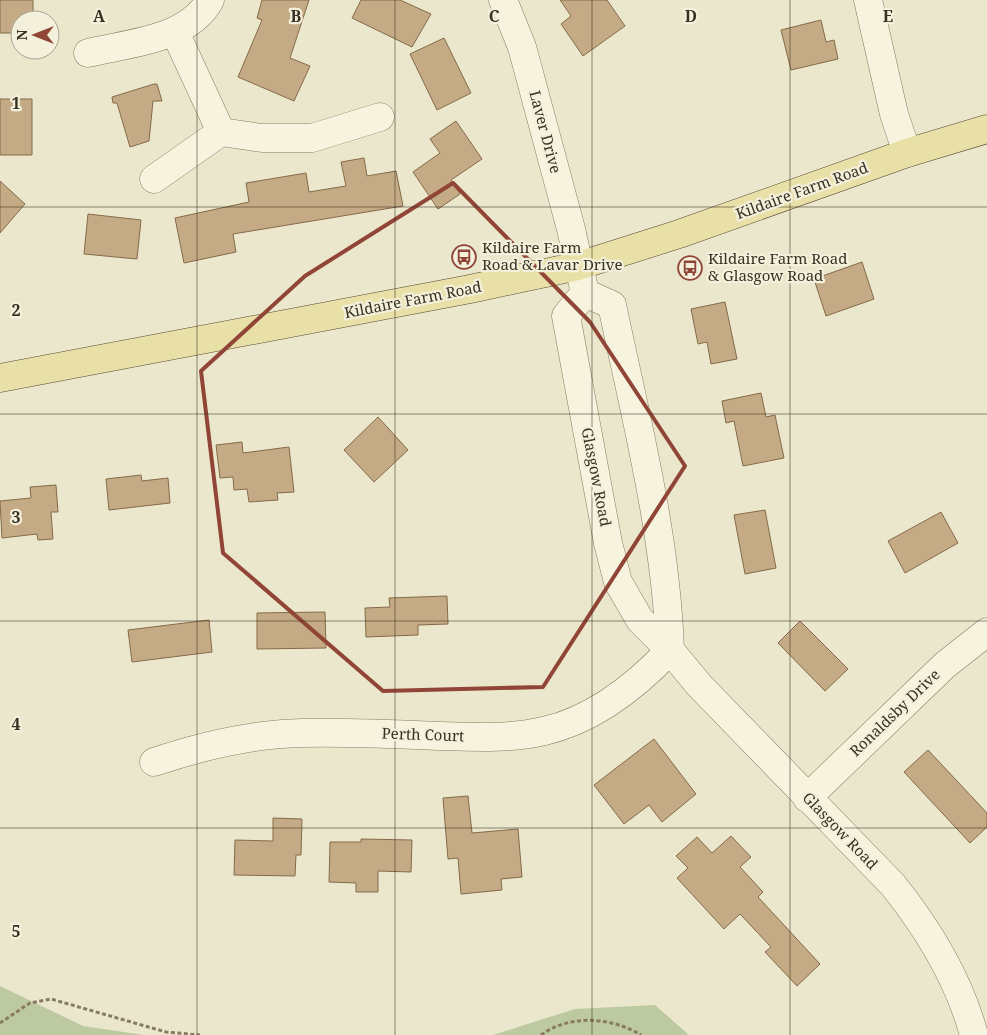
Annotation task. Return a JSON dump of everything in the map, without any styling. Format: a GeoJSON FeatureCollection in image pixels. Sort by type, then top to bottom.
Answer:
{"type":"FeatureCollection","features":[{"type":"Feature","properties":{"kind":"main road","name":"Kildaire Farm Road"},"geometry":{"type":"LineString","coordinates":[[0,378],[470,290],[578,266],[679,234],[907,153],[987,129]]}},
{"type":"Feature","properties":{"kind":"street"},"geometry":{"type":"LineString","coordinates":[[88,53],[175,32],[204,12],[210,0]]}},
{"type":"Feature","properties":{"kind":"street","name":"Laver Drive"},"geometry":{"type":"LineString","coordinates":[[503,0],[525,56],[571,228],[578,266]]}},
{"type":"Feature","properties":{"kind":"street"},"geometry":{"type":"LineString","coordinates":[[868,0],[894,114],[907,153]]}},
{"type":"Feature","properties":{"kind":"street"},"geometry":{"type":"LineString","coordinates":[[175,32],[221,132]]}},
{"type":"Feature","properties":{"kind":"street"},"geometry":{"type":"LineString","coordinates":[[154,179],[221,132],[262,138],[312,138],[380,117]]}},
{"type":"Feature","properties":{"kind":"street"},"geometry":{"type":"LineString","coordinates":[[578,266],[585,293],[612,305],[658,535],[668,600],[670,650]]}},
{"type":"Feature","properties":{"kind":"street","name":"Glasgow Road"},"geometry":{"type":"LineString","coordinates":[[585,293],[566,316],[608,544],[618,582],[627,600],[640,620],[670,650],[699,685],[893,885],[919,917],[938,948],[957,986],[974,1035]]}},
{"type":"Feature","properties":{"kind":"street","name":"Ronaldsby Drive"},"geometry":{"type":"LineString","coordinates":[[807,798],[944,665],[987,632]]}},
{"type":"Feature","properties":{"kind":"street","name":"Perth Court"},"geometry":{"type":"LineString","coordinates":[[154,762],[198,748],[258,736],[302,733],[502,738],[546,730],[574,720],[601,706],[633,685],[670,650]]}},
{"type":"Feature","properties":{"kind":"path"},"geometry":{"type":"LineString","coordinates":[[0,1023],[30,1003],[51,1000],[166,1032],[200,1035]]}},
{"type":"Feature","properties":{"kind":"path"},"geometry":{"type":"LineString","coordinates":[[541,1035],[552,1028],[573,1022],[609,1022],[631,1029],[640,1035]]}},
{"type":"Feature","properties":{"kind":"highlighted area"},"geometry":{"type":"Polygon","coordinates":[[[453,183],[590,322],[685,466],[543,687],[383,691],[223,553],[201,371],[305,276],[453,183]]]}},
{"type":"Feature","properties":{"kind":"green space"},"geometry":{"type":"Polygon","coordinates":[[[0,986],[83,1026],[144,1035],[0,1035],[0,986]]]}},
{"type":"Feature","properties":{"kind":"green space"},"geometry":{"type":"Polygon","coordinates":[[[655,1005],[689,1035],[493,1035],[575,1009],[655,1005]]]}},
{"type":"Feature","properties":{"kind":"building"},"geometry":{"type":"Polygon","coordinates":[[[0,0],[33,0],[33,10],[10,10],[10,33],[0,33],[0,0]]]}},
{"type":"Feature","properties":{"kind":"building"},"geometry":{"type":"Polygon","coordinates":[[[262,0],[309,0],[290,58],[310,66],[294,101],[238,77],[262,20],[257,18],[262,0]]]}},
{"type":"Feature","properties":{"kind":"building"},"geometry":{"type":"Polygon","coordinates":[[[361,0],[400,0],[431,14],[412,47],[352,18],[361,0]]]}},
{"type":"Feature","properties":{"kind":"building"},"geometry":{"type":"Polygon","coordinates":[[[560,0],[607,0],[625,26],[583,56],[561,24],[571,16],[560,0]]]}},
{"type":"Feature","properties":{"kind":"building"},"geometry":{"type":"Polygon","coordinates":[[[821,20],[826,42],[834,40],[838,59],[791,70],[781,30],[821,20]]]}},
{"type":"Feature","properties":{"kind":"building"},"geometry":{"type":"Polygon","coordinates":[[[444,38],[471,93],[437,110],[410,54],[444,38]]]}},
{"type":"Feature","properties":{"kind":"building"},"geometry":{"type":"Polygon","coordinates":[[[157,84],[162,101],[153,101],[149,141],[130,147],[117,103],[113,103],[112,97],[157,84]]]}},
{"type":"Feature","properties":{"kind":"building"},"geometry":{"type":"Polygon","coordinates":[[[0,99],[32,99],[32,155],[0,155],[0,99]]]}},
{"type":"Feature","properties":{"kind":"building"},"geometry":{"type":"Polygon","coordinates":[[[456,121],[482,159],[451,180],[460,194],[438,209],[413,172],[440,153],[430,139],[456,121]]]}},
{"type":"Feature","properties":{"kind":"building"},"geometry":{"type":"Polygon","coordinates":[[[364,158],[367,176],[396,171],[403,206],[233,234],[236,252],[184,263],[175,218],[249,202],[246,183],[306,173],[309,192],[346,186],[341,162],[364,158]]]}},
{"type":"Feature","properties":{"kind":"building"},"geometry":{"type":"Polygon","coordinates":[[[0,181],[25,204],[0,233],[0,181]]]}},
{"type":"Feature","properties":{"kind":"building"},"geometry":{"type":"Polygon","coordinates":[[[88,214],[141,220],[137,259],[84,254],[88,214]]]}},
{"type":"Feature","properties":{"kind":"building"},"geometry":{"type":"Polygon","coordinates":[[[862,262],[874,299],[826,316],[814,279],[862,262]]]}},
{"type":"Feature","properties":{"kind":"building"},"geometry":{"type":"Polygon","coordinates":[[[725,302],[737,359],[711,364],[707,342],[698,344],[691,309],[725,302]]]}},
{"type":"Feature","properties":{"kind":"building"},"geometry":{"type":"Polygon","coordinates":[[[761,393],[766,417],[775,415],[784,458],[743,466],[734,421],[726,423],[722,401],[761,393]]]}},
{"type":"Feature","properties":{"kind":"building"},"geometry":{"type":"Polygon","coordinates":[[[378,417],[408,450],[374,482],[344,450],[378,417]]]}},
{"type":"Feature","properties":{"kind":"building"},"geometry":{"type":"Polygon","coordinates":[[[242,442],[243,453],[289,447],[294,492],[277,493],[278,500],[249,502],[247,489],[234,490],[233,477],[220,478],[216,445],[242,442]]]}},
{"type":"Feature","properties":{"kind":"building"},"geometry":{"type":"Polygon","coordinates":[[[141,475],[142,481],[168,478],[170,503],[109,510],[106,479],[141,475]]]}},
{"type":"Feature","properties":{"kind":"building"},"geometry":{"type":"Polygon","coordinates":[[[56,485],[58,512],[51,512],[53,539],[38,540],[37,534],[2,538],[0,501],[31,498],[30,487],[56,485]]]}},
{"type":"Feature","properties":{"kind":"building"},"geometry":{"type":"Polygon","coordinates":[[[765,510],[776,568],[745,574],[734,515],[765,510]]]}},
{"type":"Feature","properties":{"kind":"building"},"geometry":{"type":"Polygon","coordinates":[[[941,512],[958,543],[905,573],[888,541],[941,512]]]}},
{"type":"Feature","properties":{"kind":"building"},"geometry":{"type":"Polygon","coordinates":[[[447,596],[448,624],[418,625],[418,635],[366,637],[365,608],[390,607],[389,598],[447,596]]]}},
{"type":"Feature","properties":{"kind":"building"},"geometry":{"type":"Polygon","coordinates":[[[325,612],[326,648],[257,649],[257,613],[325,612]]]}},
{"type":"Feature","properties":{"kind":"building"},"geometry":{"type":"Polygon","coordinates":[[[209,620],[212,652],[132,662],[128,630],[209,620]]]}},
{"type":"Feature","properties":{"kind":"building"},"geometry":{"type":"Polygon","coordinates":[[[800,621],[848,669],[825,691],[778,643],[800,621]]]}},
{"type":"Feature","properties":{"kind":"building"},"geometry":{"type":"Polygon","coordinates":[[[654,739],[696,794],[662,822],[649,805],[624,824],[594,785],[654,739]]]}},
{"type":"Feature","properties":{"kind":"building"},"geometry":{"type":"Polygon","coordinates":[[[928,750],[987,813],[987,827],[970,843],[904,772],[928,750]]]}},
{"type":"Feature","properties":{"kind":"building"},"geometry":{"type":"Polygon","coordinates":[[[468,796],[472,833],[518,829],[522,877],[501,879],[502,890],[461,894],[458,858],[448,859],[443,798],[468,796]]]}},
{"type":"Feature","properties":{"kind":"building"},"geometry":{"type":"Polygon","coordinates":[[[273,818],[302,819],[301,855],[296,855],[295,876],[234,875],[235,840],[273,841],[273,818]]]}},
{"type":"Feature","properties":{"kind":"building"},"geometry":{"type":"Polygon","coordinates":[[[731,836],[751,857],[740,867],[763,892],[758,897],[820,964],[797,986],[765,952],[771,947],[740,914],[724,929],[677,878],[688,868],[676,856],[697,837],[712,853],[731,836]]]}},
{"type":"Feature","properties":{"kind":"building"},"geometry":{"type":"Polygon","coordinates":[[[361,839],[412,840],[411,872],[378,871],[378,892],[356,892],[356,883],[329,882],[330,842],[361,842],[361,839]]]}},
{"type":"Feature","properties":{"kind":"place","name":"Kildaire Farm Road & Lavar Drive"},"geometry":{"type":"Point","coordinates":[464,257]}},
{"type":"Feature","properties":{"kind":"place","name":"Kildaire Farm Road & Glasgow Road"},"geometry":{"type":"Point","coordinates":[690,268]}}]}
